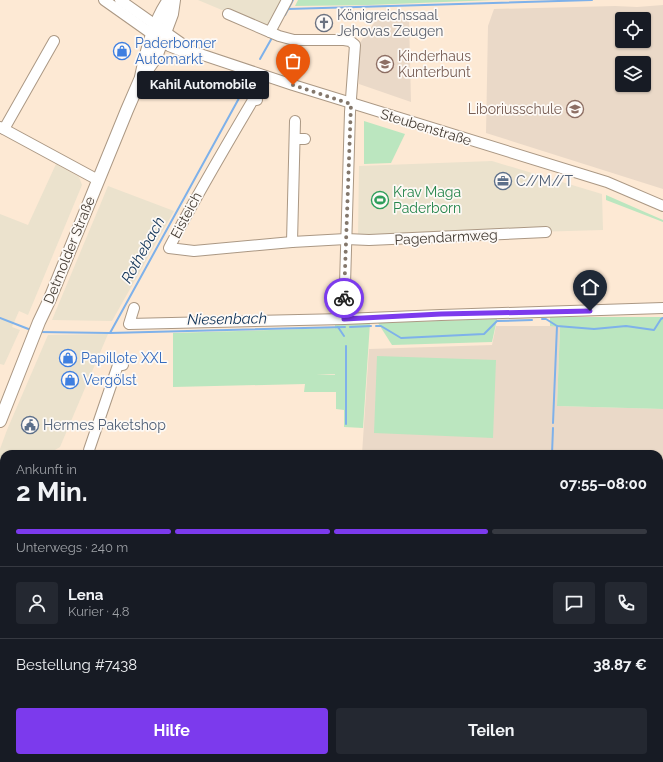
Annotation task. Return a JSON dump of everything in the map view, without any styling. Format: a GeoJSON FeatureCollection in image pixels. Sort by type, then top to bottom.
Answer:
{"type":"FeatureCollection","features":[{"type":"Feature","properties":{"kind":"main road","name":"Detmolder Straße"},"geometry":{"type":"LineString","coordinates":[[0,421],[35,331],[140,80],[154,62],[163,10],[169,0]]}},
{"type":"Feature","properties":{"kind":"main road","name":"Detmolder Straße"},"geometry":{"type":"LineString","coordinates":[[159,34],[172,14],[174,0]]}},
{"type":"Feature","properties":{"kind":"street"},"geometry":{"type":"LineString","coordinates":[[104,0],[159,34]]}},
{"type":"Feature","properties":{"kind":"street"},"geometry":{"type":"LineString","coordinates":[[120,0],[159,34]]}},
{"type":"Feature","properties":{"kind":"street"},"geometry":{"type":"LineString","coordinates":[[274,34],[287,0]]}},
{"type":"Feature","properties":{"kind":"street"},"geometry":{"type":"LineString","coordinates":[[228,14],[274,34],[294,40],[344,40],[350,41],[355,46],[351,104],[344,319]]}},
{"type":"Feature","properties":{"kind":"street","name":"Steubenstraße"},"geometry":{"type":"LineString","coordinates":[[159,34],[169,46],[179,50],[188,50],[351,104],[607,182],[663,206]]}},
{"type":"Feature","properties":{"kind":"street"},"geometry":{"type":"LineString","coordinates":[[54,41],[2,128],[98,180]]}},
{"type":"Feature","properties":{"kind":"street","name":"Eisteich"},"geometry":{"type":"LineString","coordinates":[[257,100],[253,100],[195,199],[169,248],[194,251],[292,242],[346,239]]}},
{"type":"Feature","properties":{"kind":"street"},"geometry":{"type":"LineString","coordinates":[[292,242],[300,139],[295,121]]}},
{"type":"Feature","properties":{"kind":"street","name":"Pagendarmweg"},"geometry":{"type":"LineString","coordinates":[[346,239],[369,240],[546,232]]}},
{"type":"Feature","properties":{"kind":"street"},"geometry":{"type":"LineString","coordinates":[[134,308],[129,324],[344,319],[441,314],[663,308]]}},
{"type":"Feature","properties":{"kind":"street"},"geometry":{"type":"LineString","coordinates":[[89,450],[118,365],[123,365]]}},
{"type":"Feature","properties":{"kind":"shaded area"},"geometry":{"type":"Polygon","coordinates":[[[198,0],[290,0],[272,31],[198,0]]]}},
{"type":"Feature","properties":{"kind":"shaded area","name":"Liboriusschule"},"geometry":{"type":"Polygon","coordinates":[[[663,5],[663,189],[486,133],[488,26],[494,9],[615,6],[637,7],[663,5]]]}},
{"type":"Feature","properties":{"kind":"shaded area","name":"Kinderhaus Kunterbunt"},"geometry":{"type":"Polygon","coordinates":[[[409,18],[411,102],[359,84],[359,44],[374,23],[379,19],[409,18]]]}},
{"type":"Feature","properties":{"kind":"shaded area"},"geometry":{"type":"Polygon","coordinates":[[[492,161],[602,194],[603,230],[358,237],[359,166],[492,161]]]}},
{"type":"Feature","properties":{"kind":"shaded area"},"geometry":{"type":"Polygon","coordinates":[[[56,164],[79,177],[82,185],[28,315],[19,311],[12,327],[20,330],[4,365],[0,364],[0,214],[28,225],[56,164]]]}},
{"type":"Feature","properties":{"kind":"shaded area"},"geometry":{"type":"Polygon","coordinates":[[[108,186],[174,211],[112,321],[52,320],[108,186]]]}},
{"type":"Feature","properties":{"kind":"shaded area"},"geometry":{"type":"Polygon","coordinates":[[[496,326],[560,326],[557,406],[663,409],[663,450],[362,450],[369,349],[492,345],[496,326]]]}},
{"type":"Feature","properties":{"kind":"shaded area"},"geometry":{"type":"Polygon","coordinates":[[[108,334],[60,447],[55,450],[0,450],[7,430],[48,335],[108,334]]]}},
{"type":"Feature","properties":{"kind":"green space"},"geometry":{"type":"Polygon","coordinates":[[[298,0],[494,0],[368,5],[295,6],[298,0]]]}},
{"type":"Feature","properties":{"kind":"green space"},"geometry":{"type":"Polygon","coordinates":[[[364,121],[405,134],[391,163],[364,164],[364,121]]]}},
{"type":"Feature","properties":{"kind":"green space"},"geometry":{"type":"Polygon","coordinates":[[[606,195],[663,220],[663,222],[606,200],[606,195]]]}},
{"type":"Feature","properties":{"kind":"green space"},"geometry":{"type":"Polygon","coordinates":[[[550,317],[663,317],[663,409],[557,406],[560,327],[550,326],[550,317]]]}},
{"type":"Feature","properties":{"kind":"green space"},"geometry":{"type":"Polygon","coordinates":[[[497,319],[492,342],[392,345],[378,323],[497,319]]]}},
{"type":"Feature","properties":{"kind":"green space"},"geometry":{"type":"Polygon","coordinates":[[[370,323],[363,428],[344,427],[344,410],[336,409],[336,392],[304,392],[305,384],[173,387],[173,333],[335,328],[335,324],[370,323]]]}},
{"type":"Feature","properties":{"kind":"green space"},"geometry":{"type":"Polygon","coordinates":[[[377,356],[496,360],[493,438],[374,433],[377,356]]]}},
{"type":"Feature","properties":{"kind":"waterway","name":"Rothebach"},"geometry":{"type":"LineString","coordinates":[[285,15],[293,0]]}},
{"type":"Feature","properties":{"kind":"waterway"},"geometry":{"type":"LineString","coordinates":[[288,9],[592,0]]}},
{"type":"Feature","properties":{"kind":"waterway","name":"Rothebach"},"geometry":{"type":"LineString","coordinates":[[260,59],[273,36]]}},
{"type":"Feature","properties":{"kind":"waterway","name":"Rothebach"},"geometry":{"type":"LineString","coordinates":[[110,333],[249,80]]}},
{"type":"Feature","properties":{"kind":"waterway","name":"Rothebach"},"geometry":{"type":"LineString","coordinates":[[0,318],[31,330]]}},
{"type":"Feature","properties":{"kind":"waterway","name":"Niesenbach"},"geometry":{"type":"LineString","coordinates":[[542,319],[546,319],[557,326],[594,329],[626,326],[654,330],[663,318]]}},
{"type":"Feature","properties":{"kind":"waterway","name":"Niesenbach"},"geometry":{"type":"LineString","coordinates":[[376,326],[381,326],[401,338],[484,334],[497,321],[532,320]]}},
{"type":"Feature","properties":{"kind":"waterway","name":"Niesenbach"},"geometry":{"type":"LineString","coordinates":[[350,327],[371,326]]}},
{"type":"Feature","properties":{"kind":"waterway"},"geometry":{"type":"LineString","coordinates":[[553,423],[557,326]]}},
{"type":"Feature","properties":{"kind":"waterway"},"geometry":{"type":"LineString","coordinates":[[338,327],[344,336]]}},
{"type":"Feature","properties":{"kind":"waterway","name":"Niesenbach"},"geometry":{"type":"LineString","coordinates":[[39,332],[110,333],[345,327]]}},
{"type":"Feature","properties":{"kind":"waterway"},"geometry":{"type":"LineString","coordinates":[[346,346],[346,424]]}},
{"type":"Feature","properties":{"kind":"waterway"},"geometry":{"type":"LineString","coordinates":[[552,450],[553,428]]}},
{"type":"Feature","properties":{"kind":"way so far"},"geometry":{"type":"LineString","coordinates":[[293,85],[351,104],[344,298]]}},
{"type":"Feature","properties":{"kind":"place","name":"Königreichssaal Jehovas Zeugen"},"geometry":{"type":"Point","coordinates":[324,23]}},
{"type":"Feature","properties":{"kind":"place","name":"Paderborner Automarkt"},"geometry":{"type":"Point","coordinates":[122,51]}},
{"type":"Feature","properties":{"kind":"place","name":"Kinderhaus Kunterbunt"},"geometry":{"type":"Point","coordinates":[385,64]}},
{"type":"Feature","properties":{"kind":"place","name":"Kahil Automobile"},"geometry":{"type":"Point","coordinates":[293,85]}},
{"type":"Feature","properties":{"kind":"place","name":"Liboriusschule"},"geometry":{"type":"Point","coordinates":[575,109]}},
{"type":"Feature","properties":{"kind":"place","name":"C//M//T"},"geometry":{"type":"Point","coordinates":[503,181]}},
{"type":"Feature","properties":{"kind":"place","name":"Krav Maga Paderborn"},"geometry":{"type":"Point","coordinates":[380,200]}},
{"type":"Feature","properties":{"kind":"place","name":"Papillote XXL"},"geometry":{"type":"Point","coordinates":[68,358]}},
{"type":"Feature","properties":{"kind":"place","name":"Vergölst"},"geometry":{"type":"Point","coordinates":[70,380]}},
{"type":"Feature","properties":{"kind":"place","name":"Hermes Paketshop"},"geometry":{"type":"Point","coordinates":[30,425]}},
{"type":"Feature","properties":{"kind":"route"},"geometry":{"type":"LineString","coordinates":[[344,298],[344,319],[441,314],[590,311]]}}]}
